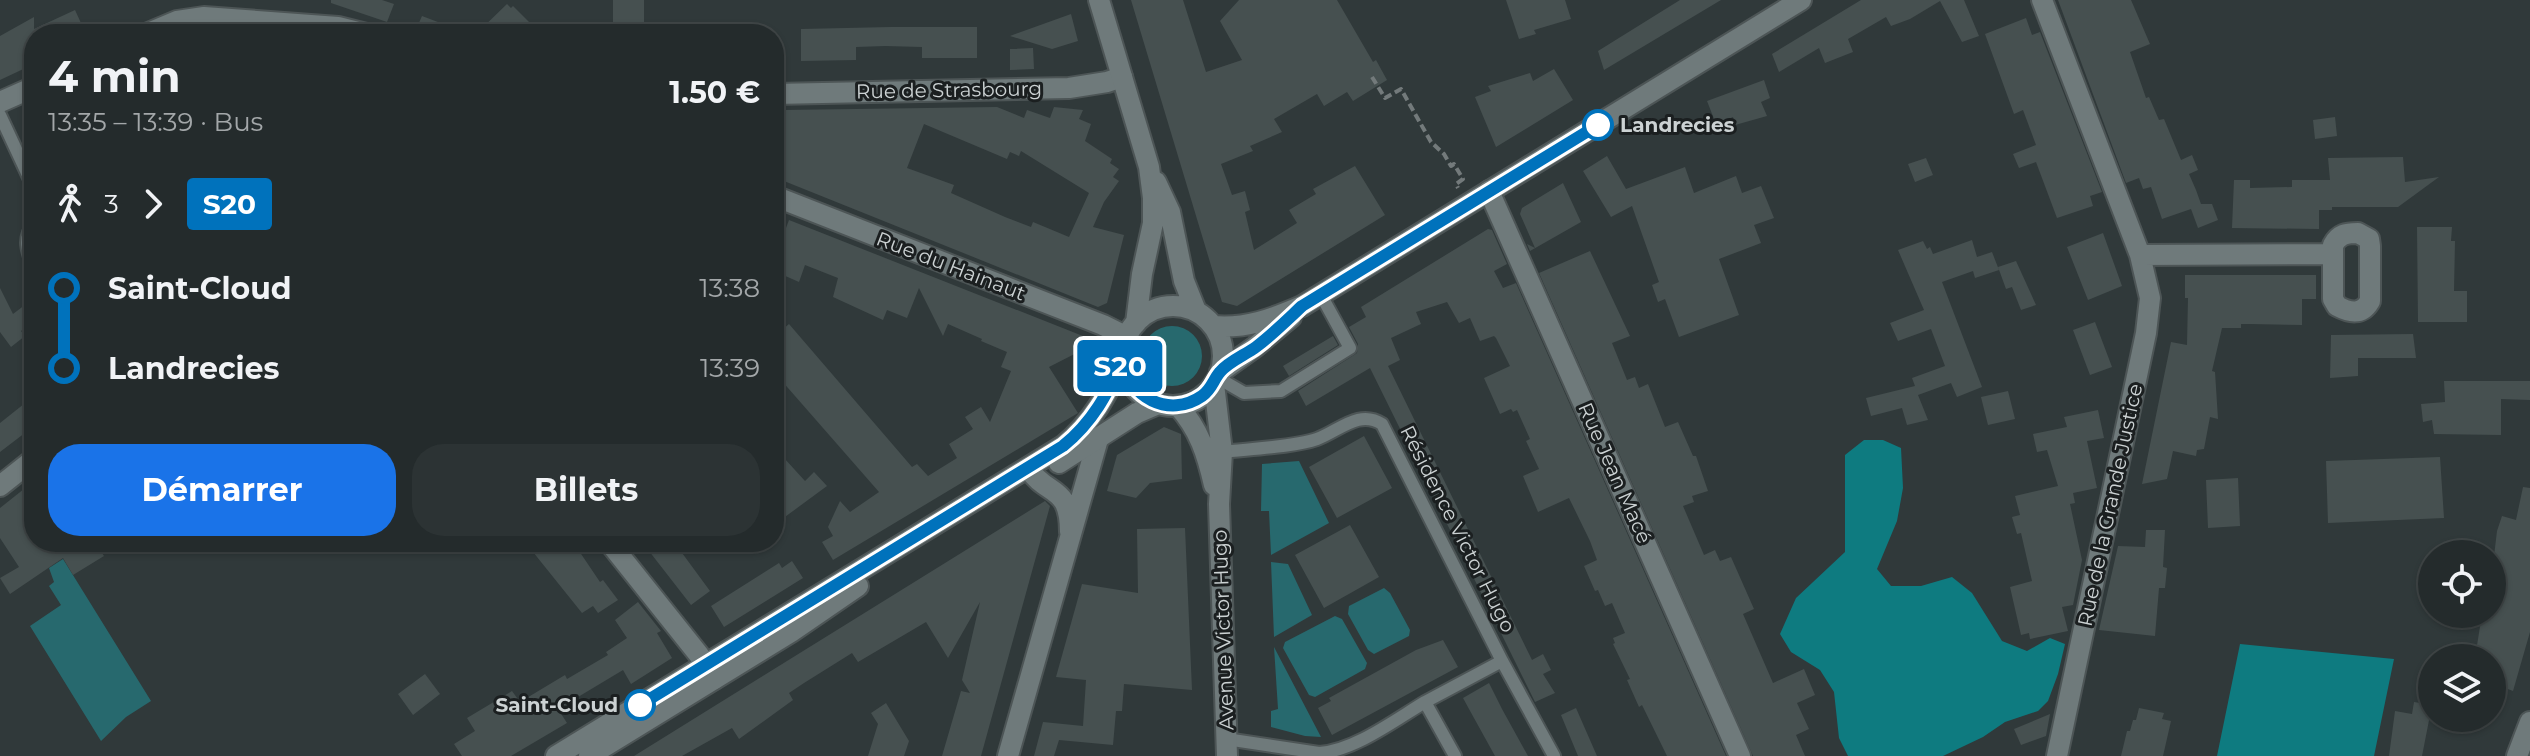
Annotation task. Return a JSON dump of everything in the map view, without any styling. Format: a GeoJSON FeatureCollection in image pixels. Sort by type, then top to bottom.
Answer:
{"type":"FeatureCollection","features":[{"type":"Feature","properties":{"kind":"street"},"geometry":{"type":"LineString","coordinates":[[1099,0],[1149,167],[1170,212],[1184,281],[1196,311]]}},
{"type":"Feature","properties":{"kind":"street"},"geometry":{"type":"LineString","coordinates":[[1213,326],[1256,324],[1302,306],[1801,0]]}},
{"type":"Feature","properties":{"kind":"street","name":"Rue de la Grande Justice"},"geometry":{"type":"LineString","coordinates":[[2042,0],[2140,255],[2150,291],[2149,320],[2057,756]]}},
{"type":"Feature","properties":{"kind":"street"},"geometry":{"type":"LineString","coordinates":[[170,24],[204,17],[298,24]]}},
{"type":"Feature","properties":{"kind":"street","name":"Rue de Strasbourg"},"geometry":{"type":"LineString","coordinates":[[784,94],[1069,88],[1096,85],[1122,77]]}},
{"type":"Feature","properties":{"kind":"street"},"geometry":{"type":"LineString","coordinates":[[0,102],[24,91]]}},
{"type":"Feature","properties":{"kind":"street"},"geometry":{"type":"LineString","coordinates":[[1031,473],[1092,418],[1123,360],[1153,223],[1149,167]]}},
{"type":"Feature","properties":{"kind":"street","name":"Rue Jean Macé"},"geometry":{"type":"LineString","coordinates":[[1489,191],[1740,756]]}},
{"type":"Feature","properties":{"kind":"street","name":"Rue du Hainaut"},"geometry":{"type":"LineString","coordinates":[[784,200],[1103,325],[1131,330]]}},
{"type":"Feature","properties":{"kind":"street"},"geometry":{"type":"LineString","coordinates":[[2140,255],[2333,254]]}},
{"type":"Feature","properties":{"kind":"street"},"geometry":{"type":"LineString","coordinates":[[589,756],[710,672],[1031,473],[1098,439],[1137,413],[1200,397],[1217,378],[1302,306]]}},
{"type":"Feature","properties":{"kind":"street"},"geometry":{"type":"LineString","coordinates":[[1131,330],[1151,311],[1164,307],[1196,311],[1213,326],[1220,338],[1223,351],[1217,378]]}},
{"type":"Feature","properties":{"kind":"street"},"geometry":{"type":"LineString","coordinates":[[1123,360],[1135,388],[1145,397],[1168,405]]}},
{"type":"Feature","properties":{"kind":"street","name":"Avenue Victor Hugo"},"geometry":{"type":"LineString","coordinates":[[1217,378],[1222,452],[1219,504],[1227,747]]}},
{"type":"Feature","properties":{"kind":"street","name":"Avenue Victor Hugo"},"geometry":{"type":"LineString","coordinates":[[1168,405],[1201,438],[1219,504]]}},
{"type":"Feature","properties":{"kind":"street"},"geometry":{"type":"LineString","coordinates":[[1008,756],[1098,439]]}},
{"type":"Feature","properties":{"kind":"street"},"geometry":{"type":"LineString","coordinates":[[0,486],[24,467]]}},
{"type":"Feature","properties":{"kind":"street"},"geometry":{"type":"LineString","coordinates":[[1031,473],[1056,491],[1065,502],[1070,536]]}},
{"type":"Feature","properties":{"kind":"street"},"geometry":{"type":"LineString","coordinates":[[617,552],[710,672]]}},
{"type":"Feature","properties":{"kind":"street"},"geometry":{"type":"LineString","coordinates":[[556,756],[710,672]]}},
{"type":"Feature","properties":{"kind":"street"},"geometry":{"type":"LineString","coordinates":[[2517,756],[2530,722]]}},
{"type":"Feature","properties":{"kind":"lane"},"geometry":{"type":"LineString","coordinates":[[0,115],[24,167]]}},
{"type":"Feature","properties":{"kind":"lane"},"geometry":{"type":"LineString","coordinates":[[1217,378],[1244,393],[1281,391],[1350,348],[1321,295]]}},
{"type":"Feature","properties":{"kind":"lane","name":"Résidence Victor Hugo"},"geometry":{"type":"LineString","coordinates":[[1222,452],[1316,440],[1359,419],[1377,421],[1386,430],[1502,661],[1554,756]]}},
{"type":"Feature","properties":{"kind":"lane"},"geometry":{"type":"LineString","coordinates":[[1227,747],[1330,752],[1349,746],[1502,661]]}},
{"type":"Feature","properties":{"kind":"lane"},"geometry":{"type":"LineString","coordinates":[[1425,702],[1455,756]]}},
{"type":"Feature","properties":{"kind":"path"},"geometry":{"type":"LineString","coordinates":[[1372,77],[1385,98],[1401,89],[1431,142],[1458,170]]}},
{"type":"Feature","properties":{"kind":"shaded area"},"geometry":{"type":"Polygon","coordinates":[[[1172,326],[1194,334],[1202,356],[1194,378],[1172,386],[1150,378],[1142,356],[1150,334],[1172,326]]]}},
{"type":"Feature","properties":{"kind":"shaded area"},"geometry":{"type":"Polygon","coordinates":[[[1864,440],[1883,440],[1901,448],[1903,488],[1897,521],[1877,569],[1891,586],[1921,586],[1952,577],[1972,593],[2002,641],[2027,651],[2050,638],[2065,644],[2048,701],[2038,711],[2005,722],[1983,737],[1943,756],[1848,756],[1839,738],[1834,692],[1820,670],[1791,652],[1780,634],[1796,598],[1845,552],[1845,455],[1864,440]]]}},
{"type":"Feature","properties":{"kind":"shaded area"},"geometry":{"type":"Polygon","coordinates":[[[1299,461],[1329,523],[1271,555],[1269,511],[1261,511],[1262,464],[1299,461]]]}},
{"type":"Feature","properties":{"kind":"shaded area"},"geometry":{"type":"Polygon","coordinates":[[[63,559],[151,701],[126,717],[101,741],[30,626],[61,605],[49,586],[54,582],[49,568],[63,559]]]}},
{"type":"Feature","properties":{"kind":"shaded area"},"geometry":{"type":"Polygon","coordinates":[[[1271,562],[1288,564],[1312,615],[1274,637],[1271,562]]]}},
{"type":"Feature","properties":{"kind":"shaded area"},"geometry":{"type":"Polygon","coordinates":[[[1384,588],[1390,593],[1410,630],[1409,636],[1374,654],[1368,650],[1348,614],[1349,606],[1384,588]]]}},
{"type":"Feature","properties":{"kind":"shaded area"},"geometry":{"type":"Polygon","coordinates":[[[1335,616],[1342,619],[1367,663],[1365,669],[1315,697],[1309,695],[1283,648],[1285,642],[1335,616]]]}},
{"type":"Feature","properties":{"kind":"shaded area"},"geometry":{"type":"Polygon","coordinates":[[[2240,644],[2394,659],[2374,756],[2217,756],[2240,644]]]}},
{"type":"Feature","properties":{"kind":"shaded area"},"geometry":{"type":"Polygon","coordinates":[[[1274,647],[1321,737],[1271,727],[1271,711],[1278,709],[1274,647]]]}},
{"type":"Feature","properties":{"kind":"building"},"geometry":{"type":"Polygon","coordinates":[[[331,0],[382,0],[394,4],[387,22],[331,3],[331,0]]]}},
{"type":"Feature","properties":{"kind":"building"},"geometry":{"type":"Polygon","coordinates":[[[613,0],[644,0],[644,24],[613,24],[613,0]]]}},
{"type":"Feature","properties":{"kind":"building"},"geometry":{"type":"Polygon","coordinates":[[[1131,0],[1183,0],[1206,72],[1242,60],[1220,21],[1239,0],[1337,0],[1387,80],[1353,101],[1347,92],[1324,106],[1317,94],[1274,119],[1282,132],[1250,146],[1253,151],[1221,164],[1232,195],[1245,191],[1250,210],[1245,212],[1254,250],[1297,223],[1289,210],[1316,194],[1313,189],[1355,166],[1385,215],[1237,306],[1222,302],[1131,0]]]}},
{"type":"Feature","properties":{"kind":"building"},"geometry":{"type":"Polygon","coordinates":[[[1506,0],[1565,0],[1571,19],[1534,30],[1536,34],[1519,39],[1506,0]]]}},
{"type":"Feature","properties":{"kind":"building"},"geometry":{"type":"Polygon","coordinates":[[[1680,0],[1721,0],[1604,70],[1598,51],[1680,0]]]}},
{"type":"Feature","properties":{"kind":"building"},"geometry":{"type":"Polygon","coordinates":[[[1861,0],[1964,0],[1979,36],[1962,42],[1940,1],[1891,26],[1886,17],[1848,39],[1853,52],[1825,63],[1819,48],[1779,72],[1772,54],[1861,0]]]}},
{"type":"Feature","properties":{"kind":"building"},"geometry":{"type":"Polygon","coordinates":[[[2058,0],[2131,0],[2150,44],[2130,52],[2146,98],[2149,97],[2159,120],[2164,119],[2181,160],[2192,155],[2198,170],[2189,174],[2201,204],[2212,204],[2218,220],[2198,228],[2191,209],[2162,219],[2151,187],[2143,189],[2139,178],[2126,183],[2058,0]]]}},
{"type":"Feature","properties":{"kind":"building"},"geometry":{"type":"Polygon","coordinates":[[[507,4],[531,24],[486,24],[507,4]]]}},
{"type":"Feature","properties":{"kind":"building"},"geometry":{"type":"Polygon","coordinates":[[[75,10],[81,24],[45,24],[75,10]]]}},
{"type":"Feature","properties":{"kind":"building"},"geometry":{"type":"Polygon","coordinates":[[[1071,14],[1078,41],[1052,49],[1010,36],[1071,14]]]}},
{"type":"Feature","properties":{"kind":"building"},"geometry":{"type":"Polygon","coordinates":[[[422,16],[443,24],[418,24],[422,16]]]}},
{"type":"Feature","properties":{"kind":"building"},"geometry":{"type":"Polygon","coordinates":[[[34,17],[34,24],[24,24],[24,69],[0,80],[0,36],[34,17]]]}},
{"type":"Feature","properties":{"kind":"building"},"geometry":{"type":"Polygon","coordinates":[[[2026,18],[2032,35],[2040,32],[2102,192],[2090,196],[2093,206],[2057,218],[2036,162],[2019,168],[2013,154],[2036,145],[2023,110],[2014,114],[1985,34],[2026,18]]]}},
{"type":"Feature","properties":{"kind":"building"},"geometry":{"type":"Polygon","coordinates":[[[977,27],[977,58],[922,58],[922,47],[885,46],[856,47],[856,60],[801,61],[801,29],[977,27]]]}},
{"type":"Feature","properties":{"kind":"building"},"geometry":{"type":"Polygon","coordinates":[[[1033,48],[1034,69],[1010,70],[1010,49],[1033,48]]]}},
{"type":"Feature","properties":{"kind":"building"},"geometry":{"type":"Polygon","coordinates":[[[1554,69],[1573,100],[1496,147],[1475,97],[1491,91],[1488,86],[1530,73],[1533,81],[1554,69]]]}},
{"type":"Feature","properties":{"kind":"building"},"geometry":{"type":"Polygon","coordinates":[[[1764,80],[1770,98],[1761,102],[1767,116],[1735,125],[1733,117],[1716,124],[1707,101],[1764,80]]]}},
{"type":"Feature","properties":{"kind":"building"},"geometry":{"type":"Polygon","coordinates":[[[997,107],[1024,118],[1027,110],[1050,118],[1054,107],[1083,110],[1079,119],[1091,124],[1085,141],[1112,159],[1110,163],[1119,169],[1113,177],[1119,181],[1104,202],[1093,227],[1124,235],[1107,303],[1098,307],[784,181],[784,110],[997,107]],[[924,124],[907,168],[954,185],[951,193],[1005,217],[1031,227],[1033,222],[1069,237],[1089,193],[1021,151],[1019,156],[1010,152],[1007,159],[924,124]]]}},
{"type":"Feature","properties":{"kind":"building"},"geometry":{"type":"Polygon","coordinates":[[[2335,117],[2337,136],[2315,139],[2313,120],[2335,117]]]}},
{"type":"Feature","properties":{"kind":"building"},"geometry":{"type":"Polygon","coordinates":[[[1607,156],[1626,189],[1685,167],[1694,193],[1736,176],[1742,193],[1761,186],[1774,218],[1754,225],[1761,243],[1719,259],[1739,315],[1679,337],[1665,299],[1658,302],[1652,285],[1659,282],[1632,206],[1611,217],[1583,171],[1607,156]]]}},
{"type":"Feature","properties":{"kind":"building"},"geometry":{"type":"Polygon","coordinates":[[[2403,157],[2405,182],[2439,177],[2398,207],[2332,207],[2332,210],[2319,210],[2319,229],[2232,228],[2234,180],[2250,180],[2250,188],[2292,187],[2292,180],[2330,180],[2328,158],[2403,157]]]}},
{"type":"Feature","properties":{"kind":"building"},"geometry":{"type":"Polygon","coordinates":[[[1926,158],[1933,175],[1915,182],[1908,164],[1926,158]]]}},
{"type":"Feature","properties":{"kind":"building"},"geometry":{"type":"Polygon","coordinates":[[[1563,183],[1581,222],[1530,251],[1527,244],[1535,248],[1520,214],[1522,208],[1563,183]]]}},
{"type":"Feature","properties":{"kind":"building"},"geometry":{"type":"Polygon","coordinates":[[[789,220],[1098,342],[1049,367],[1078,413],[833,560],[822,542],[833,536],[828,527],[840,501],[850,512],[879,492],[784,383],[784,328],[789,324],[912,467],[917,464],[928,476],[957,458],[949,444],[973,429],[965,417],[981,407],[990,422],[1011,371],[1001,367],[1007,352],[982,339],[948,324],[943,336],[919,288],[907,318],[887,310],[883,320],[833,297],[838,278],[805,265],[799,282],[784,275],[784,233],[789,220]]]}},
{"type":"Feature","properties":{"kind":"building"},"geometry":{"type":"Polygon","coordinates":[[[2417,227],[2452,227],[2451,241],[2455,241],[2454,291],[2467,291],[2467,322],[2418,322],[2417,227]]]}},
{"type":"Feature","properties":{"kind":"building"},"geometry":{"type":"Polygon","coordinates":[[[1488,229],[1492,230],[1507,264],[1494,271],[1503,288],[1516,283],[1726,756],[1667,756],[1642,705],[1639,707],[1613,644],[1613,638],[1625,633],[1612,603],[1605,606],[1584,566],[1597,560],[1590,541],[1569,498],[1538,512],[1523,476],[1539,469],[1526,441],[1530,439],[1517,410],[1500,414],[1484,378],[1510,366],[1494,336],[1480,341],[1470,318],[1459,323],[1447,302],[1416,312],[1421,324],[1391,338],[1400,360],[1388,366],[1532,660],[1543,654],[1551,670],[1543,674],[1555,693],[1535,702],[1370,368],[1306,406],[1298,391],[1357,353],[1358,344],[1349,327],[1366,317],[1361,307],[1488,229]]]}},
{"type":"Feature","properties":{"kind":"building"},"geometry":{"type":"Polygon","coordinates":[[[2103,233],[2122,286],[2088,300],[2067,247],[2103,233]]]}},
{"type":"Feature","properties":{"kind":"building"},"geometry":{"type":"Polygon","coordinates":[[[1972,240],[1977,257],[1992,252],[1999,270],[1975,278],[1973,271],[1942,282],[1982,387],[1957,397],[1951,383],[1918,395],[1928,420],[1907,425],[1902,408],[1871,416],[1866,398],[1915,386],[1912,378],[1945,366],[1931,329],[1898,341],[1890,323],[1924,310],[1898,250],[1923,241],[1933,254],[1972,240]]]}},
{"type":"Feature","properties":{"kind":"building"},"geometry":{"type":"Polygon","coordinates":[[[1590,251],[1630,336],[1612,343],[1627,380],[1635,377],[1639,388],[1648,384],[1665,427],[1678,422],[1693,456],[1696,456],[1708,491],[1692,496],[1694,502],[1683,506],[1704,555],[1715,550],[1720,561],[1731,557],[1754,609],[1743,614],[1773,683],[1804,669],[1815,695],[1797,703],[1809,729],[1796,735],[1805,756],[1753,756],[1539,273],[1590,251]]]}},
{"type":"Feature","properties":{"kind":"building"},"geometry":{"type":"Polygon","coordinates":[[[2016,261],[2036,305],[2021,310],[2012,287],[2006,289],[1998,267],[2016,261]]]}},
{"type":"Feature","properties":{"kind":"building"},"geometry":{"type":"Polygon","coordinates":[[[2185,275],[2316,275],[2316,299],[2302,299],[2302,325],[2241,324],[2241,328],[2222,328],[2212,371],[2215,372],[2218,419],[2210,417],[2204,449],[2197,450],[2196,456],[2173,451],[2167,479],[2142,484],[2171,342],[2187,345],[2185,275]]]}},
{"type":"Feature","properties":{"kind":"building"},"geometry":{"type":"Polygon","coordinates":[[[0,288],[13,314],[24,306],[24,329],[21,331],[24,337],[11,347],[0,332],[0,288]]]}},
{"type":"Feature","properties":{"kind":"building"},"geometry":{"type":"Polygon","coordinates":[[[2095,322],[2112,367],[2090,375],[2073,330],[2095,322]]]}},
{"type":"Feature","properties":{"kind":"building"},"geometry":{"type":"Polygon","coordinates":[[[2413,334],[2416,358],[2358,358],[2358,376],[2330,378],[2331,335],[2413,334]]]}},
{"type":"Feature","properties":{"kind":"building"},"geometry":{"type":"Polygon","coordinates":[[[1333,336],[1338,345],[1289,376],[1283,366],[1333,336]]]}},
{"type":"Feature","properties":{"kind":"building"},"geometry":{"type":"Polygon","coordinates":[[[2444,381],[2530,381],[2530,400],[2501,399],[2501,435],[2434,434],[2432,420],[2423,422],[2421,404],[2445,402],[2444,381]]]}},
{"type":"Feature","properties":{"kind":"building"},"geometry":{"type":"Polygon","coordinates":[[[2008,391],[2015,419],[1988,425],[1981,397],[2008,391]]]}},
{"type":"Feature","properties":{"kind":"building"},"geometry":{"type":"Polygon","coordinates":[[[24,404],[24,434],[0,452],[0,423],[24,404]]]}},
{"type":"Feature","properties":{"kind":"building"},"geometry":{"type":"Polygon","coordinates":[[[2098,410],[2104,438],[2087,441],[2097,488],[2073,493],[2075,503],[2070,504],[2082,560],[2073,605],[2062,607],[2068,631],[2030,639],[2029,633],[2021,635],[2010,587],[2032,581],[2021,533],[2017,534],[2012,517],[2020,515],[2015,496],[2058,486],[2047,450],[2037,452],[2033,434],[2067,427],[2064,417],[2098,410]]]}},
{"type":"Feature","properties":{"kind":"building"},"geometry":{"type":"Polygon","coordinates":[[[1164,427],[1181,434],[1182,479],[1150,483],[1136,498],[1107,491],[1117,455],[1164,427]]]}},
{"type":"Feature","properties":{"kind":"building"},"geometry":{"type":"Polygon","coordinates":[[[1364,436],[1392,488],[1337,518],[1309,467],[1364,436]]]}},
{"type":"Feature","properties":{"kind":"building"},"geometry":{"type":"Polygon","coordinates":[[[2440,457],[2444,518],[2328,523],[2326,461],[2440,457]]]}},
{"type":"Feature","properties":{"kind":"building"},"geometry":{"type":"Polygon","coordinates":[[[784,458],[805,481],[814,472],[827,486],[784,518],[784,458]]]}},
{"type":"Feature","properties":{"kind":"building"},"geometry":{"type":"Polygon","coordinates":[[[2238,478],[2240,526],[2208,528],[2206,480],[2238,478]]]}},
{"type":"Feature","properties":{"kind":"building"},"geometry":{"type":"Polygon","coordinates":[[[2523,487],[2530,488],[2530,632],[2513,691],[2506,688],[2506,644],[2477,644],[2480,628],[2506,628],[2506,540],[2496,540],[2502,516],[2516,520],[2523,487]]]}},
{"type":"Feature","properties":{"kind":"building"},"geometry":{"type":"Polygon","coordinates":[[[24,489],[24,552],[101,552],[104,556],[73,575],[63,558],[10,594],[0,578],[19,567],[0,538],[0,508],[24,489]]]}},
{"type":"Feature","properties":{"kind":"building"},"geometry":{"type":"Polygon","coordinates":[[[1045,501],[1050,506],[981,756],[942,756],[961,691],[970,693],[962,680],[980,602],[948,658],[926,622],[858,662],[852,653],[804,683],[789,693],[793,700],[739,739],[732,728],[682,756],[634,756],[1045,501]]]}},
{"type":"Feature","properties":{"kind":"building"},"geometry":{"type":"Polygon","coordinates":[[[1350,525],[1379,577],[1324,608],[1295,555],[1350,525]]]}},
{"type":"Feature","properties":{"kind":"building"},"geometry":{"type":"Polygon","coordinates":[[[1185,528],[1192,690],[1124,684],[1122,711],[1116,711],[1113,745],[1059,740],[1054,756],[1034,756],[1043,722],[1083,726],[1086,680],[1056,677],[1082,584],[1138,593],[1137,529],[1185,528]]]}},
{"type":"Feature","properties":{"kind":"building"},"geometry":{"type":"Polygon","coordinates":[[[2146,530],[2165,530],[2163,567],[2167,568],[2165,588],[2159,588],[2155,636],[2099,630],[2118,546],[2145,547],[2146,530]]]}},
{"type":"Feature","properties":{"kind":"building"},"geometry":{"type":"Polygon","coordinates":[[[533,552],[580,552],[600,582],[603,580],[618,600],[598,613],[593,606],[582,613],[533,552]]]}},
{"type":"Feature","properties":{"kind":"building"},"geometry":{"type":"Polygon","coordinates":[[[650,552],[681,552],[710,591],[691,605],[650,552]]]}},
{"type":"Feature","properties":{"kind":"building"},"geometry":{"type":"Polygon","coordinates":[[[792,561],[803,578],[724,627],[711,606],[779,563],[782,568],[792,561]]]}},
{"type":"Feature","properties":{"kind":"building"},"geometry":{"type":"Polygon","coordinates":[[[638,602],[661,631],[657,633],[672,658],[631,684],[623,670],[558,709],[567,723],[511,756],[462,756],[454,744],[475,731],[467,718],[512,691],[520,702],[565,675],[567,679],[608,655],[606,652],[627,638],[615,620],[638,602]]]}},
{"type":"Feature","properties":{"kind":"building"},"geometry":{"type":"Polygon","coordinates":[[[1443,640],[1458,667],[1332,735],[1318,708],[1331,701],[1329,698],[1416,650],[1443,640]]]}},
{"type":"Feature","properties":{"kind":"building"},"geometry":{"type":"Polygon","coordinates":[[[425,674],[440,694],[413,715],[398,694],[425,674]]]}},
{"type":"Feature","properties":{"kind":"building"},"geometry":{"type":"Polygon","coordinates":[[[1489,683],[1528,756],[1495,756],[1463,698],[1489,683]]]}},
{"type":"Feature","properties":{"kind":"building"},"geometry":{"type":"Polygon","coordinates":[[[2414,702],[2418,703],[2418,732],[2427,732],[2422,756],[2389,756],[2395,711],[2412,714],[2414,702]]]}},
{"type":"Feature","properties":{"kind":"building"},"geometry":{"type":"Polygon","coordinates":[[[886,703],[909,741],[904,756],[868,756],[878,724],[871,713],[886,703]]]}},
{"type":"Feature","properties":{"kind":"building"},"geometry":{"type":"Polygon","coordinates":[[[1576,708],[1597,756],[1578,756],[1561,715],[1576,708]]]}},
{"type":"Feature","properties":{"kind":"building"},"geometry":{"type":"Polygon","coordinates":[[[2139,708],[2164,713],[2162,719],[2171,721],[2163,756],[2121,756],[2127,731],[2136,720],[2139,708]]]}},
{"type":"Feature","properties":{"kind":"building"},"geometry":{"type":"Polygon","coordinates":[[[2050,714],[2046,736],[2021,745],[2014,729],[2050,714]]]}},
{"type":"Feature","properties":{"kind":"bus line","name":"S20"},"geometry":{"type":"LineString","coordinates":[[640,705],[1063,446],[1092,418],[1123,360],[1135,388],[1151,401],[1178,406],[1191,402],[1210,389],[1220,372],[1264,340],[1302,306],[1598,125]]}},
{"type":"Feature","properties":{"kind":"place","name":"Landrecies"},"geometry":{"type":"Point","coordinates":[1598,125]}},
{"type":"Feature","properties":{"kind":"place","name":"Saint-Cloud"},"geometry":{"type":"Point","coordinates":[640,705]}}]}
